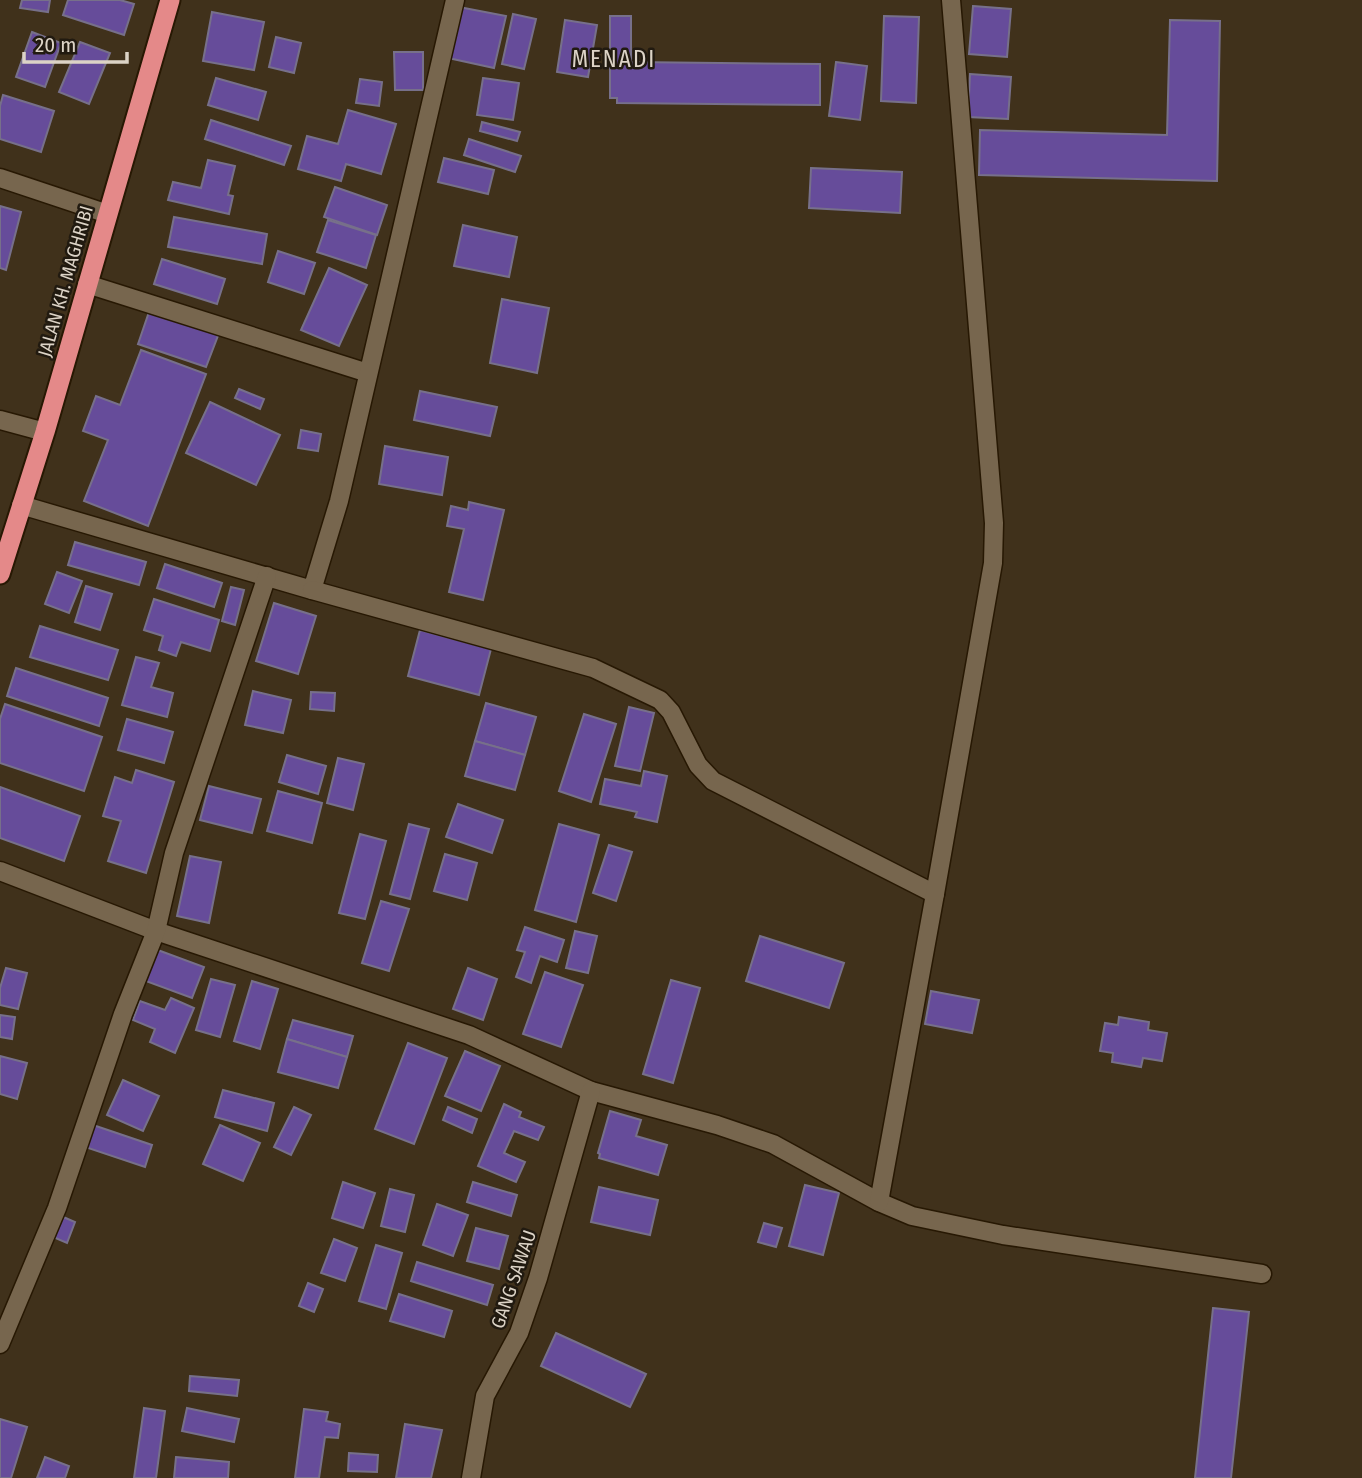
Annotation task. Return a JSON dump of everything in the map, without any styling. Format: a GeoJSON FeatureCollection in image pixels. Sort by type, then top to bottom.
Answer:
{"type":"FeatureCollection","features":[{"type":"Feature","properties":{"kind":"highway","name":"JALAN KH. MAGHRIBI"},"geometry":{"type":"LineString","coordinates":[[0,573],[45,432],[170,0]]}},
{"type":"Feature","properties":{"kind":"street"},"geometry":{"type":"LineString","coordinates":[[312,590],[339,501],[455,0]]}},
{"type":"Feature","properties":{"kind":"street"},"geometry":{"type":"LineString","coordinates":[[879,1202],[993,563],[994,523],[951,0]]}},
{"type":"Feature","properties":{"kind":"street"},"geometry":{"type":"LineString","coordinates":[[0,178],[108,214]]}},
{"type":"Feature","properties":{"kind":"street"},"geometry":{"type":"LineString","coordinates":[[87,284],[368,373]]}},
{"type":"Feature","properties":{"kind":"street"},"geometry":{"type":"LineString","coordinates":[[0,420],[45,432]]}},
{"type":"Feature","properties":{"kind":"street"},"geometry":{"type":"LineString","coordinates":[[21,505],[593,668],[626,682],[666,706],[698,765],[713,781],[935,894]]}},
{"type":"Feature","properties":{"kind":"street"},"geometry":{"type":"LineString","coordinates":[[0,1344],[57,1209],[124,1014],[156,931],[174,853],[267,576]]}},
{"type":"Feature","properties":{"kind":"street"},"geometry":{"type":"LineString","coordinates":[[0,871],[156,931],[469,1035],[591,1091],[717,1125],[773,1144],[879,1202],[912,1216],[1003,1235],[1262,1275]]}},
{"type":"Feature","properties":{"kind":"street","name":"GANG SAWAU"},"geometry":{"type":"LineString","coordinates":[[471,1478],[485,1396],[519,1332],[538,1278],[591,1091]]}},
{"type":"Feature","properties":{"kind":"building"},"geometry":{"type":"Polygon","coordinates":[[[22,0],[50,0],[48,12],[20,8],[22,0]]]}},
{"type":"Feature","properties":{"kind":"building"},"geometry":{"type":"Polygon","coordinates":[[[68,0],[120,0],[134,4],[124,35],[63,15],[68,0]]]}},
{"type":"Feature","properties":{"kind":"building"},"geometry":{"type":"Polygon","coordinates":[[[973,6],[1011,9],[1007,57],[969,54],[973,6]]]}},
{"type":"Feature","properties":{"kind":"building"},"geometry":{"type":"Polygon","coordinates":[[[459,7],[506,16],[494,68],[448,58],[459,7]]]}},
{"type":"Feature","properties":{"kind":"building"},"geometry":{"type":"Polygon","coordinates":[[[212,12],[264,22],[254,70],[203,61],[212,12]]]}},
{"type":"Feature","properties":{"kind":"building"},"geometry":{"type":"Polygon","coordinates":[[[513,14],[536,19],[524,69],[502,64],[513,14]]]}},
{"type":"Feature","properties":{"kind":"building"},"geometry":{"type":"Polygon","coordinates":[[[610,16],[631,16],[631,62],[820,64],[820,105],[617,103],[617,98],[610,98],[610,16]]]}},
{"type":"Feature","properties":{"kind":"building"},"geometry":{"type":"Polygon","coordinates":[[[884,16],[919,17],[916,103],[881,101],[884,16]]]}},
{"type":"Feature","properties":{"kind":"building"},"geometry":{"type":"Polygon","coordinates":[[[565,20],[597,25],[588,77],[557,72],[565,20]]]}},
{"type":"Feature","properties":{"kind":"building"},"geometry":{"type":"Polygon","coordinates":[[[1170,20],[1220,21],[1217,181],[979,175],[980,130],[1167,135],[1170,20]]]}},
{"type":"Feature","properties":{"kind":"building"},"geometry":{"type":"Polygon","coordinates":[[[32,32],[61,43],[45,87],[16,77],[32,32]]]}},
{"type":"Feature","properties":{"kind":"building"},"geometry":{"type":"Polygon","coordinates":[[[276,37],[301,43],[294,73],[269,67],[276,37]]]}},
{"type":"Feature","properties":{"kind":"building"},"geometry":{"type":"Polygon","coordinates":[[[80,42],[110,53],[89,104],[59,92],[80,42]]]}},
{"type":"Feature","properties":{"kind":"building"},"geometry":{"type":"Polygon","coordinates":[[[394,52],[423,52],[423,90],[395,90],[394,52]]]}},
{"type":"Feature","properties":{"kind":"building"},"geometry":{"type":"Polygon","coordinates":[[[836,62],[867,66],[860,120],[829,116],[836,62]]]}},
{"type":"Feature","properties":{"kind":"building"},"geometry":{"type":"Polygon","coordinates":[[[970,74],[1011,77],[1008,119],[968,117],[970,74]]]}},
{"type":"Feature","properties":{"kind":"building"},"geometry":{"type":"Polygon","coordinates":[[[216,78],[266,92],[258,120],[208,105],[216,78]]]}},
{"type":"Feature","properties":{"kind":"building"},"geometry":{"type":"Polygon","coordinates":[[[483,78],[519,83],[513,120],[477,115],[483,78]]]}},
{"type":"Feature","properties":{"kind":"building"},"geometry":{"type":"Polygon","coordinates":[[[360,79],[382,82],[379,106],[356,103],[360,79]]]}},
{"type":"Feature","properties":{"kind":"building"},"geometry":{"type":"Polygon","coordinates":[[[3,95],[54,111],[41,152],[0,139],[0,106],[3,95]]]}},
{"type":"Feature","properties":{"kind":"building"},"geometry":{"type":"Polygon","coordinates":[[[348,110],[396,124],[381,174],[346,164],[341,181],[298,169],[307,136],[338,144],[348,110]]]}},
{"type":"Feature","properties":{"kind":"building"},"geometry":{"type":"Polygon","coordinates":[[[211,120],[291,146],[284,165],[205,139],[211,120]]]}},
{"type":"Feature","properties":{"kind":"building"},"geometry":{"type":"Polygon","coordinates":[[[482,122],[520,132],[517,141],[480,131],[482,122]]]}},
{"type":"Feature","properties":{"kind":"building"},"geometry":{"type":"Polygon","coordinates":[[[469,139],[521,156],[515,172],[464,155],[469,139]]]}},
{"type":"Feature","properties":{"kind":"building"},"geometry":{"type":"Polygon","coordinates":[[[444,158],[494,170],[488,194],[438,182],[444,158]]]}},
{"type":"Feature","properties":{"kind":"building"},"geometry":{"type":"Polygon","coordinates":[[[208,160],[235,166],[228,195],[233,196],[229,214],[168,200],[173,182],[201,188],[208,160]]]}},
{"type":"Feature","properties":{"kind":"building"},"geometry":{"type":"Polygon","coordinates":[[[811,168],[902,172],[900,213],[809,208],[811,168]]]}},
{"type":"Feature","properties":{"kind":"building"},"geometry":{"type":"Polygon","coordinates":[[[335,187],[387,205],[377,235],[324,217],[335,187]]]}},
{"type":"Feature","properties":{"kind":"building"},"geometry":{"type":"Polygon","coordinates":[[[0,206],[21,212],[6,270],[0,268],[0,206]]]}},
{"type":"Feature","properties":{"kind":"building"},"geometry":{"type":"Polygon","coordinates":[[[174,217],[267,234],[262,264],[168,247],[174,217]]]}},
{"type":"Feature","properties":{"kind":"building"},"geometry":{"type":"Polygon","coordinates":[[[328,220],[376,235],[366,268],[317,252],[328,220]]]}},
{"type":"Feature","properties":{"kind":"building"},"geometry":{"type":"Polygon","coordinates":[[[463,225],[517,237],[509,277],[454,266],[463,225]]]}},
{"type":"Feature","properties":{"kind":"building"},"geometry":{"type":"Polygon","coordinates":[[[278,251],[315,263],[304,294],[268,282],[278,251]]]}},
{"type":"Feature","properties":{"kind":"building"},"geometry":{"type":"Polygon","coordinates":[[[162,259],[225,279],[217,304],[154,284],[162,259]]]}},
{"type":"Feature","properties":{"kind":"building"},"geometry":{"type":"Polygon","coordinates":[[[329,268],[367,285],[339,346],[301,330],[329,268]]]}},
{"type":"Feature","properties":{"kind":"building"},"geometry":{"type":"Polygon","coordinates":[[[502,299],[549,308],[537,373],[490,363],[502,299]]]}},
{"type":"Feature","properties":{"kind":"building"},"geometry":{"type":"Polygon","coordinates":[[[150,309],[219,333],[206,367],[138,344],[150,309]]]}},
{"type":"Feature","properties":{"kind":"building"},"geometry":{"type":"Polygon","coordinates":[[[141,350],[206,374],[148,526],[84,501],[108,440],[83,431],[96,396],[120,405],[141,350]]]}},
{"type":"Feature","properties":{"kind":"building"},"geometry":{"type":"Polygon","coordinates":[[[239,389],[264,399],[260,409],[235,398],[239,389]]]}},
{"type":"Feature","properties":{"kind":"building"},"geometry":{"type":"Polygon","coordinates":[[[420,391],[497,407],[490,436],[414,420],[420,391]]]}},
{"type":"Feature","properties":{"kind":"building"},"geometry":{"type":"Polygon","coordinates":[[[210,402],[280,435],[256,485],[186,453],[210,402]]]}},
{"type":"Feature","properties":{"kind":"building"},"geometry":{"type":"Polygon","coordinates":[[[301,430],[321,434],[318,451],[298,448],[301,430]]]}},
{"type":"Feature","properties":{"kind":"building"},"geometry":{"type":"Polygon","coordinates":[[[385,446],[448,457],[442,495],[379,484],[385,446]]]}},
{"type":"Feature","properties":{"kind":"building"},"geometry":{"type":"Polygon","coordinates":[[[469,502],[504,510],[483,600],[449,592],[464,529],[447,526],[451,506],[468,510],[469,502]]]}},
{"type":"Feature","properties":{"kind":"building"},"geometry":{"type":"Polygon","coordinates":[[[75,542],[146,562],[139,585],[68,565],[75,542]]]}},
{"type":"Feature","properties":{"kind":"building"},"geometry":{"type":"Polygon","coordinates":[[[165,564],[222,583],[214,607],[157,588],[165,564]]]}},
{"type":"Feature","properties":{"kind":"building"},"geometry":{"type":"Polygon","coordinates":[[[57,572],[82,581],[69,613],[45,604],[57,572]]]}},
{"type":"Feature","properties":{"kind":"building"},"geometry":{"type":"Polygon","coordinates":[[[86,586],[112,594],[100,630],[75,622],[86,586]]]}},
{"type":"Feature","properties":{"kind":"building"},"geometry":{"type":"Polygon","coordinates":[[[231,587],[244,590],[235,625],[222,621],[231,587]]]}},
{"type":"Feature","properties":{"kind":"building"},"geometry":{"type":"Polygon","coordinates":[[[154,599],[219,620],[210,651],[181,642],[176,656],[159,650],[163,636],[144,630],[154,599]]]}},
{"type":"Feature","properties":{"kind":"building"},"geometry":{"type":"Polygon","coordinates":[[[274,603],[316,616],[298,674],[256,661],[274,603]]]}},
{"type":"Feature","properties":{"kind":"building"},"geometry":{"type":"Polygon","coordinates":[[[40,626],[118,650],[108,680],[30,657],[40,626]]]}},
{"type":"Feature","properties":{"kind":"building"},"geometry":{"type":"Polygon","coordinates":[[[420,630],[491,649],[479,695],[408,676],[420,630]]]}},
{"type":"Feature","properties":{"kind":"building"},"geometry":{"type":"Polygon","coordinates":[[[136,657],[159,663],[151,687],[173,693],[167,717],[122,705],[136,657]]]}},
{"type":"Feature","properties":{"kind":"building"},"geometry":{"type":"Polygon","coordinates":[[[16,668],[108,698],[99,726],[7,696],[16,668]]]}},
{"type":"Feature","properties":{"kind":"building"},"geometry":{"type":"Polygon","coordinates":[[[253,691],[291,700],[283,733],[245,725],[253,691]]]}},
{"type":"Feature","properties":{"kind":"building"},"geometry":{"type":"Polygon","coordinates":[[[311,692],[335,693],[334,711],[310,709],[311,692]]]}},
{"type":"Feature","properties":{"kind":"building"},"geometry":{"type":"Polygon","coordinates":[[[486,703],[536,717],[525,755],[475,741],[486,703]]]}},
{"type":"Feature","properties":{"kind":"building"},"geometry":{"type":"Polygon","coordinates":[[[5,704],[102,737],[84,791],[0,763],[0,719],[5,704]]]}},
{"type":"Feature","properties":{"kind":"building"},"geometry":{"type":"Polygon","coordinates":[[[629,707],[654,713],[640,771],[615,766],[629,707]]]}},
{"type":"Feature","properties":{"kind":"building"},"geometry":{"type":"Polygon","coordinates":[[[584,714],[616,724],[591,802],[559,791],[584,714]]]}},
{"type":"Feature","properties":{"kind":"building"},"geometry":{"type":"Polygon","coordinates":[[[127,719],[173,732],[164,763],[118,750],[127,719]]]}},
{"type":"Feature","properties":{"kind":"building"},"geometry":{"type":"Polygon","coordinates":[[[475,741],[525,755],[515,790],[465,776],[475,741]]]}},
{"type":"Feature","properties":{"kind":"building"},"geometry":{"type":"Polygon","coordinates":[[[287,755],[326,766],[318,794],[279,782],[287,755]]]}},
{"type":"Feature","properties":{"kind":"building"},"geometry":{"type":"Polygon","coordinates":[[[338,758],[364,764],[353,810],[327,803],[338,758]]]}},
{"type":"Feature","properties":{"kind":"building"},"geometry":{"type":"Polygon","coordinates":[[[136,770],[174,782],[146,873],[108,861],[121,821],[103,816],[115,777],[132,783],[136,770]]]}},
{"type":"Feature","properties":{"kind":"building"},"geometry":{"type":"Polygon","coordinates":[[[644,771],[667,776],[657,822],[635,817],[637,812],[600,804],[605,779],[641,786],[644,771]]]}},
{"type":"Feature","properties":{"kind":"building"},"geometry":{"type":"Polygon","coordinates":[[[209,786],[261,799],[252,833],[200,820],[209,786]]]}},
{"type":"Feature","properties":{"kind":"building"},"geometry":{"type":"Polygon","coordinates":[[[0,787],[80,816],[64,861],[0,838],[0,787]]]}},
{"type":"Feature","properties":{"kind":"building"},"geometry":{"type":"Polygon","coordinates":[[[278,791],[322,803],[312,843],[267,831],[278,791]]]}},
{"type":"Feature","properties":{"kind":"building"},"geometry":{"type":"Polygon","coordinates":[[[458,804],[503,820],[492,853],[446,837],[458,804]]]}},
{"type":"Feature","properties":{"kind":"building"},"geometry":{"type":"Polygon","coordinates":[[[409,824],[429,829],[410,899],[390,894],[409,824]]]}},
{"type":"Feature","properties":{"kind":"building"},"geometry":{"type":"Polygon","coordinates":[[[559,824],[599,835],[576,922],[535,910],[559,824]]]}},
{"type":"Feature","properties":{"kind":"building"},"geometry":{"type":"Polygon","coordinates":[[[360,834],[386,841],[365,919],[339,913],[360,834]]]}},
{"type":"Feature","properties":{"kind":"building"},"geometry":{"type":"Polygon","coordinates":[[[609,845],[632,852],[616,901],[593,893],[609,845]]]}},
{"type":"Feature","properties":{"kind":"building"},"geometry":{"type":"Polygon","coordinates":[[[445,854],[477,863],[467,900],[434,891],[445,854]]]}},
{"type":"Feature","properties":{"kind":"building"},"geometry":{"type":"Polygon","coordinates":[[[190,856],[221,862],[209,923],[177,916],[190,856]]]}},
{"type":"Feature","properties":{"kind":"building"},"geometry":{"type":"Polygon","coordinates":[[[381,901],[409,909],[389,971],[362,963],[381,901]]]}},
{"type":"Feature","properties":{"kind":"building"},"geometry":{"type":"Polygon","coordinates":[[[525,927],[564,940],[557,962],[540,956],[531,983],[516,977],[525,952],[517,950],[525,927]]]}},
{"type":"Feature","properties":{"kind":"building"},"geometry":{"type":"Polygon","coordinates":[[[575,931],[597,936],[588,973],[566,968],[575,931]]]}},
{"type":"Feature","properties":{"kind":"building"},"geometry":{"type":"Polygon","coordinates":[[[760,936],[844,963],[829,1008],[746,981],[760,936]]]}},
{"type":"Feature","properties":{"kind":"building"},"geometry":{"type":"Polygon","coordinates":[[[155,949],[204,967],[192,998],[143,980],[155,949]]]}},
{"type":"Feature","properties":{"kind":"building"},"geometry":{"type":"Polygon","coordinates":[[[6,968],[27,973],[18,1009],[0,1005],[0,988],[6,968]]]}},
{"type":"Feature","properties":{"kind":"building"},"geometry":{"type":"Polygon","coordinates":[[[468,968],[497,979],[483,1020],[453,1009],[468,968]]]}},
{"type":"Feature","properties":{"kind":"building"},"geometry":{"type":"Polygon","coordinates":[[[545,972],[583,985],[561,1047],[523,1034],[545,972]]]}},
{"type":"Feature","properties":{"kind":"building"},"geometry":{"type":"Polygon","coordinates":[[[211,979],[235,985],[220,1037],[196,1030],[211,979]]]}},
{"type":"Feature","properties":{"kind":"building"},"geometry":{"type":"Polygon","coordinates":[[[671,980],[700,988],[673,1083],[643,1074],[671,980]]]}},
{"type":"Feature","properties":{"kind":"building"},"geometry":{"type":"Polygon","coordinates":[[[252,981],[278,989],[260,1049],[234,1041],[252,981]]]}},
{"type":"Feature","properties":{"kind":"building"},"geometry":{"type":"Polygon","coordinates":[[[931,991],[979,1000],[972,1033],[925,1024],[931,991]]]}},
{"type":"Feature","properties":{"kind":"building"},"geometry":{"type":"Polygon","coordinates":[[[171,998],[194,1008],[175,1053],[150,1042],[155,1029],[133,1020],[140,1001],[165,1010],[171,998]]]}},
{"type":"Feature","properties":{"kind":"building"},"geometry":{"type":"Polygon","coordinates":[[[0,1015],[15,1017],[12,1039],[0,1037],[0,1015]]]}},
{"type":"Feature","properties":{"kind":"building"},"geometry":{"type":"Polygon","coordinates":[[[1119,1017],[1149,1022],[1148,1030],[1167,1033],[1162,1061],[1143,1058],[1141,1067],[1112,1062],[1113,1053],[1100,1051],[1105,1023],[1118,1025],[1119,1017]]]}},
{"type":"Feature","properties":{"kind":"building"},"geometry":{"type":"Polygon","coordinates":[[[293,1020],[353,1036],[347,1057],[287,1039],[293,1020]]]}},
{"type":"Feature","properties":{"kind":"building"},"geometry":{"type":"Polygon","coordinates":[[[287,1039],[347,1057],[338,1088],[278,1072],[287,1039]]]}},
{"type":"Feature","properties":{"kind":"building"},"geometry":{"type":"Polygon","coordinates":[[[408,1043],[447,1058],[414,1144],[375,1129],[408,1043]]]}},
{"type":"Feature","properties":{"kind":"building"},"geometry":{"type":"Polygon","coordinates":[[[465,1051],[500,1066],[481,1111],[445,1096],[465,1051]]]}},
{"type":"Feature","properties":{"kind":"building"},"geometry":{"type":"Polygon","coordinates":[[[0,1056],[27,1063],[17,1099],[0,1094],[0,1056]]]}},
{"type":"Feature","properties":{"kind":"building"},"geometry":{"type":"Polygon","coordinates":[[[123,1080],[159,1096],[143,1131],[107,1115],[123,1080]]]}},
{"type":"Feature","properties":{"kind":"building"},"geometry":{"type":"Polygon","coordinates":[[[223,1090],[274,1103],[267,1131],[215,1117],[223,1090]]]}},
{"type":"Feature","properties":{"kind":"building"},"geometry":{"type":"Polygon","coordinates":[[[504,1104],[521,1112],[519,1117],[544,1127],[538,1140],[514,1131],[504,1153],[525,1162],[516,1182],[478,1166],[504,1104]]]}},
{"type":"Feature","properties":{"kind":"building"},"geometry":{"type":"Polygon","coordinates":[[[294,1107],[311,1115],[291,1155],[274,1147],[294,1107]]]}},
{"type":"Feature","properties":{"kind":"building"},"geometry":{"type":"Polygon","coordinates":[[[448,1107],[477,1119],[472,1133],[443,1120],[448,1107]]]}},
{"type":"Feature","properties":{"kind":"building"},"geometry":{"type":"Polygon","coordinates":[[[610,1111],[641,1120],[636,1136],[667,1145],[658,1175],[599,1158],[598,1153],[610,1111]]]}},
{"type":"Feature","properties":{"kind":"building"},"geometry":{"type":"Polygon","coordinates":[[[93,1125],[152,1145],[145,1167],[85,1147],[93,1125]]]}},
{"type":"Feature","properties":{"kind":"building"},"geometry":{"type":"Polygon","coordinates":[[[220,1125],[260,1143],[243,1181],[203,1164],[220,1125]]]}},
{"type":"Feature","properties":{"kind":"building"},"geometry":{"type":"Polygon","coordinates":[[[343,1182],[375,1193],[363,1228],[332,1218],[343,1182]]]}},
{"type":"Feature","properties":{"kind":"building"},"geometry":{"type":"Polygon","coordinates":[[[473,1182],[517,1195],[511,1216],[467,1202],[473,1182]]]}},
{"type":"Feature","properties":{"kind":"building"},"geometry":{"type":"Polygon","coordinates":[[[805,1185],[839,1193],[823,1255],[789,1246],[805,1185]]]}},
{"type":"Feature","properties":{"kind":"building"},"geometry":{"type":"Polygon","coordinates":[[[599,1187],[658,1200],[650,1235],[591,1222],[599,1187]]]}},
{"type":"Feature","properties":{"kind":"building"},"geometry":{"type":"Polygon","coordinates":[[[390,1189],[414,1195],[405,1232],[381,1226],[390,1189]]]}},
{"type":"Feature","properties":{"kind":"building"},"geometry":{"type":"Polygon","coordinates":[[[437,1204],[468,1215],[453,1256],[423,1245],[437,1204]]]}},
{"type":"Feature","properties":{"kind":"building"},"geometry":{"type":"Polygon","coordinates":[[[61,1216],[75,1222],[67,1243],[53,1237],[61,1216]]]}},
{"type":"Feature","properties":{"kind":"building"},"geometry":{"type":"Polygon","coordinates":[[[764,1223],[782,1228],[776,1247],[758,1242],[764,1223]]]}},
{"type":"Feature","properties":{"kind":"building"},"geometry":{"type":"Polygon","coordinates":[[[476,1228],[508,1236],[499,1269],[467,1261],[476,1228]]]}},
{"type":"Feature","properties":{"kind":"building"},"geometry":{"type":"Polygon","coordinates":[[[334,1239],[357,1248],[345,1281],[321,1273],[334,1239]]]}},
{"type":"Feature","properties":{"kind":"building"},"geometry":{"type":"Polygon","coordinates":[[[376,1245],[402,1253],[386,1309],[359,1301],[376,1245]]]}},
{"type":"Feature","properties":{"kind":"building"},"geometry":{"type":"Polygon","coordinates":[[[417,1262],[493,1285],[487,1305],[411,1281],[417,1262]]]}},
{"type":"Feature","properties":{"kind":"building"},"geometry":{"type":"Polygon","coordinates":[[[308,1283],[323,1289],[314,1312],[299,1306],[308,1283]]]}},
{"type":"Feature","properties":{"kind":"building"},"geometry":{"type":"Polygon","coordinates":[[[399,1294],[452,1311],[444,1337],[390,1321],[399,1294]]]}},
{"type":"Feature","properties":{"kind":"building"},"geometry":{"type":"Polygon","coordinates":[[[1213,1308],[1249,1312],[1231,1478],[1195,1478],[1213,1308]]]}},
{"type":"Feature","properties":{"kind":"building"},"geometry":{"type":"Polygon","coordinates":[[[556,1333],[646,1374],[630,1407],[541,1366],[556,1333]]]}},
{"type":"Feature","properties":{"kind":"building"},"geometry":{"type":"Polygon","coordinates":[[[190,1376],[239,1380],[237,1396],[189,1391],[190,1376]]]}},
{"type":"Feature","properties":{"kind":"building"},"geometry":{"type":"Polygon","coordinates":[[[144,1408],[165,1411],[156,1478],[134,1478],[144,1408]]]}},
{"type":"Feature","properties":{"kind":"building"},"geometry":{"type":"Polygon","coordinates":[[[187,1408],[239,1419],[234,1442],[182,1431],[187,1408]]]}},
{"type":"Feature","properties":{"kind":"building"},"geometry":{"type":"Polygon","coordinates":[[[304,1409],[328,1412],[326,1421],[340,1424],[338,1438],[325,1437],[319,1478],[295,1478],[304,1409]]]}},
{"type":"Feature","properties":{"kind":"building"},"geometry":{"type":"Polygon","coordinates":[[[0,1419],[27,1427],[11,1478],[0,1478],[0,1419]]]}},
{"type":"Feature","properties":{"kind":"building"},"geometry":{"type":"Polygon","coordinates":[[[405,1424],[442,1430],[431,1478],[396,1478],[405,1424]]]}},
{"type":"Feature","properties":{"kind":"building"},"geometry":{"type":"Polygon","coordinates":[[[349,1453],[378,1455],[377,1472],[348,1471],[349,1453]]]}},
{"type":"Feature","properties":{"kind":"building"},"geometry":{"type":"Polygon","coordinates":[[[45,1457],[69,1466],[65,1478],[37,1478],[45,1457]]]}},
{"type":"Feature","properties":{"kind":"building"},"geometry":{"type":"Polygon","coordinates":[[[176,1457],[229,1462],[228,1478],[174,1478],[176,1457]]]}},
{"type":"Feature","properties":{"kind":"district","name":"MENADI"},"geometry":{"type":"Point","coordinates":[614,59]}}]}
